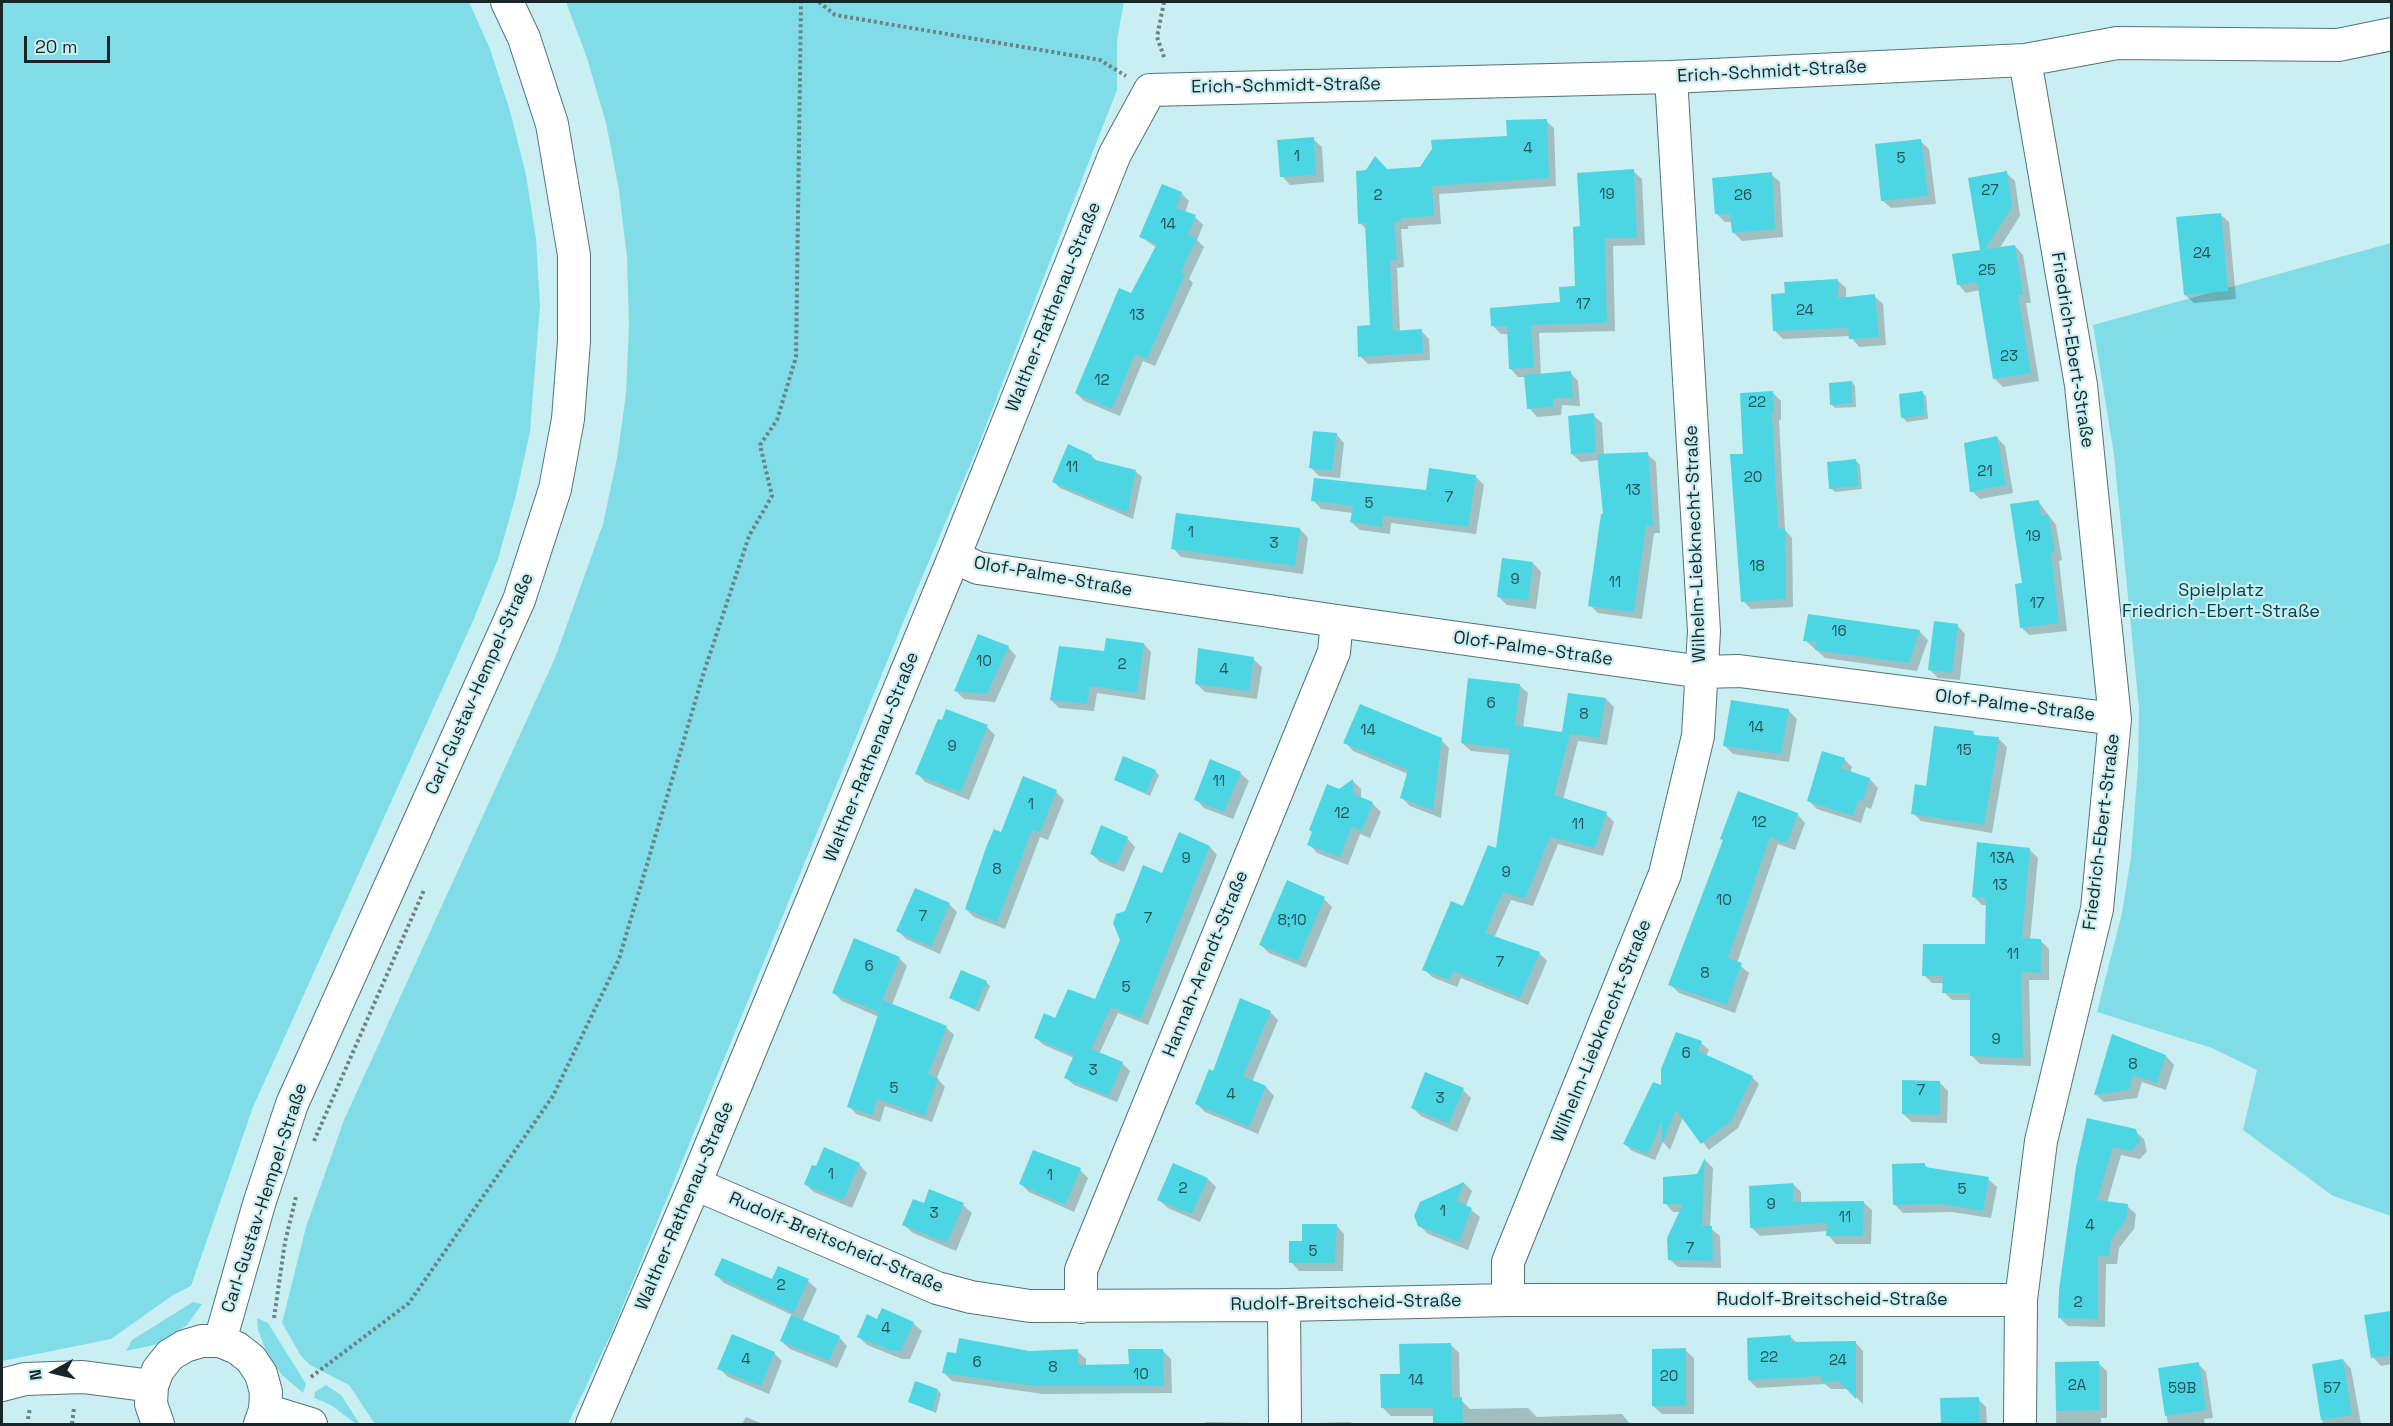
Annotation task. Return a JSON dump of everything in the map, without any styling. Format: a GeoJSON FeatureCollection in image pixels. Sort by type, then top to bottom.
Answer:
{"type":"FeatureCollection","features":[{"type":"Feature","properties":{"kind":"street","name":"Carl-Gustav-Hempel-Straße"},"geometry":{"type":"LineString","coordinates":[[220,1341],[259,1204],[292,1104],[519,600],[555,489],[569,397],[574,341],[574,255],[552,124],[524,38],[507,2]]}},
{"type":"Feature","properties":{"kind":"street","name":"Erich-Schmidt-Straße"},"geometry":{"type":"LineString","coordinates":[[1162,89],[1671,77],[2025,60],[2117,43],[2338,45],[2391,34]]}},
{"type":"Feature","properties":{"kind":"street","name":"Friedrich-Ebert-Straße"},"geometry":{"type":"LineString","coordinates":[[2020,1425],[2021,1300],[2041,1141],[2097,909],[2115,719],[2081,385],[2025,60]]}},
{"type":"Feature","properties":{"kind":"street","name":"Wilhelm-Liebknecht-Straße"},"geometry":{"type":"LineString","coordinates":[[1508,1300],[1508,1262],[1665,874],[1698,736],[1704,631],[1671,77]]}},
{"type":"Feature","properties":{"kind":"street","name":"Walther-Rathenau-Straße"},"geometry":{"type":"LineString","coordinates":[[591,1425],[695,1184],[954,558],[1115,154],[1162,89]]}},
{"type":"Feature","properties":{"kind":"street","name":"Olof-Palme-Straße"},"geometry":{"type":"LineString","coordinates":[[954,558],[978,568],[1702,672],[1739,671],[2115,719]]}},
{"type":"Feature","properties":{"kind":"street","name":"Hannah-Arendt-Straße"},"geometry":{"type":"LineString","coordinates":[[1081,1307],[1081,1269],[1334,652],[1337,621]]}},
{"type":"Feature","properties":{"kind":"street","name":"Rudolf-Breitscheid-Straße"},"geometry":{"type":"LineString","coordinates":[[695,1184],[937,1288],[971,1297],[1030,1306],[1284,1305],[1508,1300],[2021,1300]]}},
{"type":"Feature","properties":{"kind":"street"},"geometry":{"type":"LineString","coordinates":[[1284,1305],[1285,1425]]}},
{"type":"Feature","properties":{"kind":"street"},"geometry":{"type":"LineString","coordinates":[[158,1425],[151,1404],[152,1386],[158,1370],[170,1355],[185,1346],[202,1341],[220,1341],[237,1348],[251,1359],[261,1374],[266,1392],[262,1418],[311,1425]]}},
{"type":"Feature","properties":{"kind":"street"},"geometry":{"type":"LineString","coordinates":[[2,1385],[25,1379],[83,1377],[152,1386]]}},
{"type":"Feature","properties":{"kind":"path"},"geometry":{"type":"LineString","coordinates":[[310,1377],[410,1304],[554,1096],[619,959],[703,675],[749,536],[772,496],[760,445],[777,420],[796,357],[801,2]]}},
{"type":"Feature","properties":{"kind":"path"},"geometry":{"type":"LineString","coordinates":[[819,2],[836,15],[1100,60],[1162,89]]}},
{"type":"Feature","properties":{"kind":"path"},"geometry":{"type":"LineString","coordinates":[[1162,89],[1157,37],[1164,2]]}},
{"type":"Feature","properties":{"kind":"path"},"geometry":{"type":"LineString","coordinates":[[274,1318],[285,1242],[298,1187]]}},
{"type":"Feature","properties":{"kind":"path"},"geometry":{"type":"LineString","coordinates":[[28,1419],[30,1405]]}},
{"type":"Feature","properties":{"kind":"path"},"geometry":{"type":"LineString","coordinates":[[72,1425],[74,1408]]}},
{"type":"Feature","properties":{"kind":"green space"},"geometry":{"type":"Polygon","coordinates":[[[2,2],[469,2],[490,49],[510,111],[526,175],[536,239],[540,305],[530,432],[516,495],[498,559],[473,621],[253,1107],[191,1286],[173,1295],[111,1339],[2,1361],[2,2]]]}},
{"type":"Feature","properties":{"kind":"green space"},"geometry":{"type":"Polygon","coordinates":[[[566,2],[1124,2],[1117,40],[1117,90],[976,451],[912,601],[612,1332],[568,1424],[375,1424],[349,1385],[310,1365],[301,1356],[282,1323],[306,1227],[344,1120],[555,658],[603,524],[617,458],[626,394],[629,326],[627,258],[619,190],[606,123],[587,58],[566,2]]]}},
{"type":"Feature","properties":{"kind":"green space","name":"Spielplatz Friedrich-Ebert-Straße"},"geometry":{"type":"Polygon","coordinates":[[[2391,243],[2391,1216],[2333,1196],[2243,1130],[2257,1070],[2212,1048],[2097,1012],[2122,913],[2131,857],[2138,766],[2139,708],[2114,455],[2093,325],[2391,243]]]}},
{"type":"Feature","properties":{"kind":"green space"},"geometry":{"type":"Polygon","coordinates":[[[193,1302],[202,1304],[187,1325],[158,1344],[126,1351],[132,1340],[193,1302]]]}},
{"type":"Feature","properties":{"kind":"green space"},"geometry":{"type":"Polygon","coordinates":[[[257,1318],[268,1323],[306,1384],[303,1393],[282,1375],[268,1356],[258,1330],[257,1318]]]}},
{"type":"Feature","properties":{"kind":"green space"},"geometry":{"type":"Polygon","coordinates":[[[326,1385],[341,1395],[360,1424],[356,1424],[331,1405],[314,1398],[315,1392],[326,1385]]]}},
{"type":"Feature","properties":{"kind":"building"},"geometry":{"type":"Polygon","coordinates":[[[1547,119],[1549,178],[1432,186],[1434,216],[1401,218],[1401,221],[1394,222],[1397,260],[1390,260],[1393,331],[1422,329],[1423,353],[1358,357],[1357,326],[1370,325],[1365,223],[1358,224],[1356,171],[1366,170],[1375,156],[1387,169],[1420,167],[1432,149],[1431,140],[1507,136],[1506,120],[1547,119]]]}},
{"type":"Feature","properties":{"kind":"building"},"geometry":{"type":"Polygon","coordinates":[[[1314,137],[1316,175],[1280,177],[1277,140],[1314,137]]]}},
{"type":"Feature","properties":{"kind":"building"},"geometry":{"type":"Polygon","coordinates":[[[1921,139],[1928,196],[1881,201],[1875,144],[1921,139]]]}},
{"type":"Feature","properties":{"kind":"building"},"geometry":{"type":"Polygon","coordinates":[[[1634,169],[1637,238],[1605,238],[1607,323],[1531,325],[1534,368],[1509,369],[1507,326],[1491,326],[1490,308],[1560,302],[1559,287],[1575,286],[1573,227],[1580,226],[1577,173],[1634,169]]]}},
{"type":"Feature","properties":{"kind":"building"},"geometry":{"type":"Polygon","coordinates":[[[2007,171],[2012,207],[1985,249],[2015,245],[2023,295],[2018,295],[2031,373],[1993,379],[1977,282],[1957,285],[1952,254],[1980,250],[1968,178],[2007,171]]]}},
{"type":"Feature","properties":{"kind":"building"},"geometry":{"type":"Polygon","coordinates":[[[1772,172],[1775,229],[1732,233],[1730,214],[1715,214],[1712,178],[1772,172]]]}},
{"type":"Feature","properties":{"kind":"building"},"geometry":{"type":"Polygon","coordinates":[[[1162,184],[1182,192],[1176,208],[1196,215],[1188,235],[1197,238],[1181,272],[1185,274],[1147,359],[1135,354],[1112,409],[1075,393],[1119,288],[1131,293],[1157,244],[1139,237],[1162,184]]]}},
{"type":"Feature","properties":{"kind":"building"},"geometry":{"type":"Polygon","coordinates":[[[2221,213],[2228,291],[2184,295],[2176,217],[2221,213]]]}},
{"type":"Feature","properties":{"kind":"building"},"geometry":{"type":"Polygon","coordinates":[[[1838,279],[1838,298],[1875,294],[1879,337],[1849,339],[1848,328],[1773,331],[1771,294],[1785,293],[1784,282],[1838,279]]]}},
{"type":"Feature","properties":{"kind":"building"},"geometry":{"type":"Polygon","coordinates":[[[1571,371],[1573,398],[1554,398],[1553,407],[1527,409],[1524,375],[1571,371]]]}},
{"type":"Feature","properties":{"kind":"building"},"geometry":{"type":"Polygon","coordinates":[[[1852,381],[1852,403],[1830,405],[1829,383],[1852,381]]]}},
{"type":"Feature","properties":{"kind":"building"},"geometry":{"type":"Polygon","coordinates":[[[1773,391],[1778,529],[1785,528],[1786,599],[1741,602],[1730,454],[1743,454],[1740,393],[1773,391]]]}},
{"type":"Feature","properties":{"kind":"building"},"geometry":{"type":"Polygon","coordinates":[[[1923,391],[1925,415],[1901,418],[1899,394],[1923,391]]]}},
{"type":"Feature","properties":{"kind":"building"},"geometry":{"type":"Polygon","coordinates":[[[1594,413],[1596,452],[1571,454],[1568,416],[1594,413]]]}},
{"type":"Feature","properties":{"kind":"building"},"geometry":{"type":"Polygon","coordinates":[[[1313,431],[1337,433],[1332,471],[1309,468],[1313,431]]]}},
{"type":"Feature","properties":{"kind":"building"},"geometry":{"type":"Polygon","coordinates":[[[1997,436],[2006,485],[1970,492],[1964,443],[1997,436]]]}},
{"type":"Feature","properties":{"kind":"building"},"geometry":{"type":"Polygon","coordinates":[[[1068,444],[1092,455],[1091,459],[1136,470],[1127,513],[1052,482],[1068,444]]]}},
{"type":"Feature","properties":{"kind":"building"},"geometry":{"type":"Polygon","coordinates":[[[1648,452],[1653,525],[1646,526],[1634,612],[1588,606],[1601,514],[1603,514],[1597,454],[1648,452]]]}},
{"type":"Feature","properties":{"kind":"building"},"geometry":{"type":"Polygon","coordinates":[[[1856,459],[1859,486],[1829,489],[1827,462],[1856,459]]]}},
{"type":"Feature","properties":{"kind":"building"},"geometry":{"type":"Polygon","coordinates":[[[1429,468],[1476,475],[1468,527],[1383,515],[1382,527],[1350,522],[1353,506],[1311,501],[1314,478],[1426,490],[1429,468]]]}},
{"type":"Feature","properties":{"kind":"building"},"geometry":{"type":"Polygon","coordinates":[[[2039,500],[2041,516],[2048,515],[2055,552],[2051,553],[2059,623],[2020,628],[2015,584],[2022,583],[2010,504],[2039,500]]]}},
{"type":"Feature","properties":{"kind":"building"},"geometry":{"type":"Polygon","coordinates":[[[1176,513],[1300,528],[1295,566],[1171,549],[1176,513]]]}},
{"type":"Feature","properties":{"kind":"building"},"geometry":{"type":"Polygon","coordinates":[[[1502,558],[1533,562],[1528,601],[1497,597],[1502,558]]]}},
{"type":"Feature","properties":{"kind":"building"},"geometry":{"type":"Polygon","coordinates":[[[1808,614],[1920,630],[1909,663],[1815,650],[1816,642],[1803,641],[1808,614]]]}},
{"type":"Feature","properties":{"kind":"building"},"geometry":{"type":"Polygon","coordinates":[[[1934,621],[1958,624],[1952,673],[1928,670],[1934,621]]]}},
{"type":"Feature","properties":{"kind":"building"},"geometry":{"type":"Polygon","coordinates":[[[978,634],[1009,646],[987,694],[954,691],[978,634]]]}},
{"type":"Feature","properties":{"kind":"building"},"geometry":{"type":"Polygon","coordinates":[[[1106,638],[1144,643],[1137,693],[1090,686],[1087,704],[1050,700],[1059,646],[1104,651],[1106,638]]]}},
{"type":"Feature","properties":{"kind":"building"},"geometry":{"type":"Polygon","coordinates":[[[1198,648],[1254,657],[1249,691],[1195,684],[1198,648]]]}},
{"type":"Feature","properties":{"kind":"building"},"geometry":{"type":"Polygon","coordinates":[[[1468,678],[1520,684],[1515,725],[1562,732],[1568,693],[1606,698],[1599,738],[1570,734],[1554,795],[1607,812],[1595,848],[1550,837],[1525,899],[1503,892],[1485,933],[1540,952],[1520,998],[1453,971],[1449,980],[1422,970],[1451,901],[1463,906],[1488,845],[1496,848],[1510,749],[1461,743],[1468,678]]]}},
{"type":"Feature","properties":{"kind":"building"},"geometry":{"type":"Polygon","coordinates":[[[1731,700],[1789,709],[1781,754],[1723,746],[1731,700]]]}},
{"type":"Feature","properties":{"kind":"building"},"geometry":{"type":"Polygon","coordinates":[[[1360,704],[1442,738],[1433,810],[1400,798],[1408,770],[1343,743],[1360,704]]]}},
{"type":"Feature","properties":{"kind":"building"},"geometry":{"type":"Polygon","coordinates":[[[946,709],[988,725],[961,792],[915,774],[938,719],[942,720],[946,709]]]}},
{"type":"Feature","properties":{"kind":"building"},"geometry":{"type":"Polygon","coordinates":[[[1934,726],[1974,731],[1973,735],[1999,737],[1984,825],[1911,814],[1915,784],[1926,786],[1934,726]]]}},
{"type":"Feature","properties":{"kind":"building"},"geometry":{"type":"Polygon","coordinates":[[[1822,751],[1845,758],[1841,768],[1870,778],[1863,801],[1858,800],[1853,816],[1807,801],[1822,751]]]}},
{"type":"Feature","properties":{"kind":"building"},"geometry":{"type":"Polygon","coordinates":[[[1123,756],[1156,770],[1146,793],[1114,780],[1123,756]]]}},
{"type":"Feature","properties":{"kind":"building"},"geometry":{"type":"Polygon","coordinates":[[[1210,759],[1241,772],[1224,812],[1194,800],[1210,759]]]}},
{"type":"Feature","properties":{"kind":"building"},"geometry":{"type":"Polygon","coordinates":[[[1023,776],[1057,790],[1040,832],[1032,830],[997,922],[965,909],[987,845],[994,829],[1001,832],[1023,776]]]}},
{"type":"Feature","properties":{"kind":"building"},"geometry":{"type":"Polygon","coordinates":[[[1353,779],[1353,794],[1373,802],[1362,831],[1352,827],[1340,857],[1307,845],[1312,832],[1309,830],[1327,784],[1339,789],[1353,779]]]}},
{"type":"Feature","properties":{"kind":"building"},"geometry":{"type":"Polygon","coordinates":[[[1738,791],[1798,813],[1787,843],[1770,837],[1728,958],[1742,963],[1727,1005],[1668,985],[1723,840],[1720,839],[1738,791]]]}},
{"type":"Feature","properties":{"kind":"building"},"geometry":{"type":"Polygon","coordinates":[[[1101,825],[1128,837],[1116,865],[1090,854],[1101,825]]]}},
{"type":"Feature","properties":{"kind":"building"},"geometry":{"type":"Polygon","coordinates":[[[1179,832],[1210,846],[1140,1019],[1111,1007],[1091,1049],[1123,1062],[1109,1096],[1064,1078],[1074,1055],[1034,1038],[1044,1013],[1055,1018],[1068,989],[1095,999],[1120,940],[1113,923],[1116,914],[1125,911],[1143,865],[1162,873],[1179,832]]]}},
{"type":"Feature","properties":{"kind":"building"},"geometry":{"type":"Polygon","coordinates":[[[1977,842],[2030,848],[2022,938],[2041,939],[2041,973],[2021,972],[2023,1058],[1970,1056],[1970,993],[1942,993],[1943,976],[1922,976],[1923,944],[1985,944],[1986,898],[1972,897],[1977,842]]]}},
{"type":"Feature","properties":{"kind":"building"},"geometry":{"type":"Polygon","coordinates":[[[1287,880],[1325,897],[1298,961],[1259,945],[1287,880]]]}},
{"type":"Feature","properties":{"kind":"building"},"geometry":{"type":"Polygon","coordinates":[[[915,888],[950,903],[931,947],[896,931],[915,888]]]}},
{"type":"Feature","properties":{"kind":"building"},"geometry":{"type":"Polygon","coordinates":[[[854,938],[900,957],[878,1012],[832,993],[854,938]]]}},
{"type":"Feature","properties":{"kind":"building"},"geometry":{"type":"Polygon","coordinates":[[[961,970],[987,981],[975,1009],[949,998],[961,970]]]}},
{"type":"Feature","properties":{"kind":"building"},"geometry":{"type":"Polygon","coordinates":[[[1240,998],[1271,1011],[1243,1076],[1266,1086],[1249,1127],[1195,1104],[1209,1069],[1213,1071],[1240,998]]]}},
{"type":"Feature","properties":{"kind":"building"},"geometry":{"type":"Polygon","coordinates":[[[883,1000],[947,1026],[928,1074],[938,1078],[925,1116],[877,1099],[872,1115],[847,1107],[883,1000]]]}},
{"type":"Feature","properties":{"kind":"building"},"geometry":{"type":"Polygon","coordinates":[[[1676,1032],[1702,1041],[1698,1051],[1753,1076],[1731,1121],[1701,1144],[1676,1110],[1662,1144],[1662,1120],[1648,1154],[1623,1144],[1653,1082],[1661,1085],[1661,1069],[1676,1032]]]}},
{"type":"Feature","properties":{"kind":"building"},"geometry":{"type":"Polygon","coordinates":[[[2112,1034],[2166,1055],[2157,1083],[2133,1075],[2129,1090],[2094,1095],[2112,1034]]]}},
{"type":"Feature","properties":{"kind":"building"},"geometry":{"type":"Polygon","coordinates":[[[1425,1072],[1464,1088],[1449,1124],[1411,1108],[1425,1072]]]}},
{"type":"Feature","properties":{"kind":"building"},"geometry":{"type":"Polygon","coordinates":[[[1902,1080],[1940,1081],[1940,1115],[1902,1114],[1902,1080]]]}},
{"type":"Feature","properties":{"kind":"building"},"geometry":{"type":"Polygon","coordinates":[[[2087,1118],[2136,1129],[2140,1142],[2131,1151],[2113,1147],[2097,1200],[2128,1204],[2126,1220],[2111,1239],[2109,1256],[2098,1256],[2098,1319],[2058,1318],[2059,1290],[2076,1167],[2087,1118]]]}},
{"type":"Feature","properties":{"kind":"building"},"geometry":{"type":"Polygon","coordinates":[[[824,1147],[860,1163],[843,1201],[804,1184],[812,1165],[816,1166],[824,1147]]]}},
{"type":"Feature","properties":{"kind":"building"},"geometry":{"type":"Polygon","coordinates":[[[1033,1150],[1081,1168],[1065,1205],[1019,1184],[1033,1150]]]}},
{"type":"Feature","properties":{"kind":"building"},"geometry":{"type":"Polygon","coordinates":[[[1705,1158],[1702,1226],[1712,1226],[1713,1261],[1668,1260],[1667,1238],[1683,1204],[1663,1204],[1663,1177],[1697,1174],[1705,1158]]]}},
{"type":"Feature","properties":{"kind":"building"},"geometry":{"type":"Polygon","coordinates":[[[1173,1163],[1208,1178],[1192,1214],[1157,1200],[1173,1163]]]}},
{"type":"Feature","properties":{"kind":"building"},"geometry":{"type":"Polygon","coordinates":[[[1925,1163],[1925,1167],[1989,1177],[1983,1211],[1942,1204],[1893,1205],[1892,1164],[1925,1163]]]}},
{"type":"Feature","properties":{"kind":"building"},"geometry":{"type":"Polygon","coordinates":[[[1464,1182],[1457,1201],[1472,1208],[1459,1242],[1418,1226],[1414,1216],[1420,1202],[1464,1182]]]}},
{"type":"Feature","properties":{"kind":"building"},"geometry":{"type":"Polygon","coordinates":[[[1793,1183],[1793,1202],[1864,1201],[1863,1236],[1826,1236],[1827,1223],[1750,1228],[1749,1186],[1793,1183]]]}},
{"type":"Feature","properties":{"kind":"building"},"geometry":{"type":"Polygon","coordinates":[[[929,1189],[964,1203],[947,1243],[902,1225],[913,1199],[924,1203],[929,1189]]]}},
{"type":"Feature","properties":{"kind":"building"},"geometry":{"type":"Polygon","coordinates":[[[1302,1224],[1337,1224],[1335,1263],[1289,1263],[1289,1241],[1302,1241],[1302,1224]]]}},
{"type":"Feature","properties":{"kind":"building"},"geometry":{"type":"Polygon","coordinates":[[[722,1258],[772,1279],[778,1266],[809,1279],[794,1313],[714,1275],[722,1258]]]}},
{"type":"Feature","properties":{"kind":"building"},"geometry":{"type":"Polygon","coordinates":[[[882,1308],[914,1322],[901,1351],[892,1351],[857,1337],[867,1314],[877,1319],[882,1308]]]}},
{"type":"Feature","properties":{"kind":"building"},"geometry":{"type":"Polygon","coordinates":[[[2391,1311],[2391,1355],[2371,1358],[2364,1315],[2391,1311]]]}},
{"type":"Feature","properties":{"kind":"building"},"geometry":{"type":"Polygon","coordinates":[[[791,1315],[840,1336],[829,1361],[780,1341],[791,1315]]]}},
{"type":"Feature","properties":{"kind":"building"},"geometry":{"type":"Polygon","coordinates":[[[732,1334],[775,1352],[761,1386],[717,1369],[732,1334]]]}},
{"type":"Feature","properties":{"kind":"building"},"geometry":{"type":"Polygon","coordinates":[[[1791,1335],[1790,1342],[1856,1341],[1856,1399],[1839,1381],[1821,1382],[1821,1376],[1748,1380],[1747,1338],[1791,1335]]]}},
{"type":"Feature","properties":{"kind":"building"},"geometry":{"type":"Polygon","coordinates":[[[959,1338],[1029,1351],[1078,1349],[1078,1365],[1129,1364],[1128,1349],[1163,1349],[1164,1386],[1033,1386],[942,1373],[947,1352],[956,1353],[959,1338]]]}},
{"type":"Feature","properties":{"kind":"building"},"geometry":{"type":"Polygon","coordinates":[[[1451,1343],[1452,1398],[1462,1397],[1463,1425],[1433,1425],[1433,1408],[1381,1408],[1380,1374],[1400,1374],[1399,1344],[1451,1343]]]}},
{"type":"Feature","properties":{"kind":"building"},"geometry":{"type":"Polygon","coordinates":[[[1686,1348],[1686,1406],[1652,1406],[1652,1349],[1686,1348]]]}},
{"type":"Feature","properties":{"kind":"building"},"geometry":{"type":"Polygon","coordinates":[[[2343,1359],[2352,1415],[2321,1420],[2312,1364],[2343,1359]]]}},
{"type":"Feature","properties":{"kind":"building"},"geometry":{"type":"Polygon","coordinates":[[[2099,1361],[2099,1410],[2056,1411],[2055,1362],[2099,1361]]]}},
{"type":"Feature","properties":{"kind":"building"},"geometry":{"type":"Polygon","coordinates":[[[2199,1362],[2206,1410],[2165,1416],[2158,1368],[2199,1362]]]}},
{"type":"Feature","properties":{"kind":"building"},"geometry":{"type":"Polygon","coordinates":[[[915,1381],[938,1389],[932,1411],[908,1402],[915,1381]]]}},
{"type":"Feature","properties":{"kind":"building"},"geometry":{"type":"Polygon","coordinates":[[[1979,1397],[1979,1425],[1941,1425],[1940,1398],[1979,1397]]]}}]}
